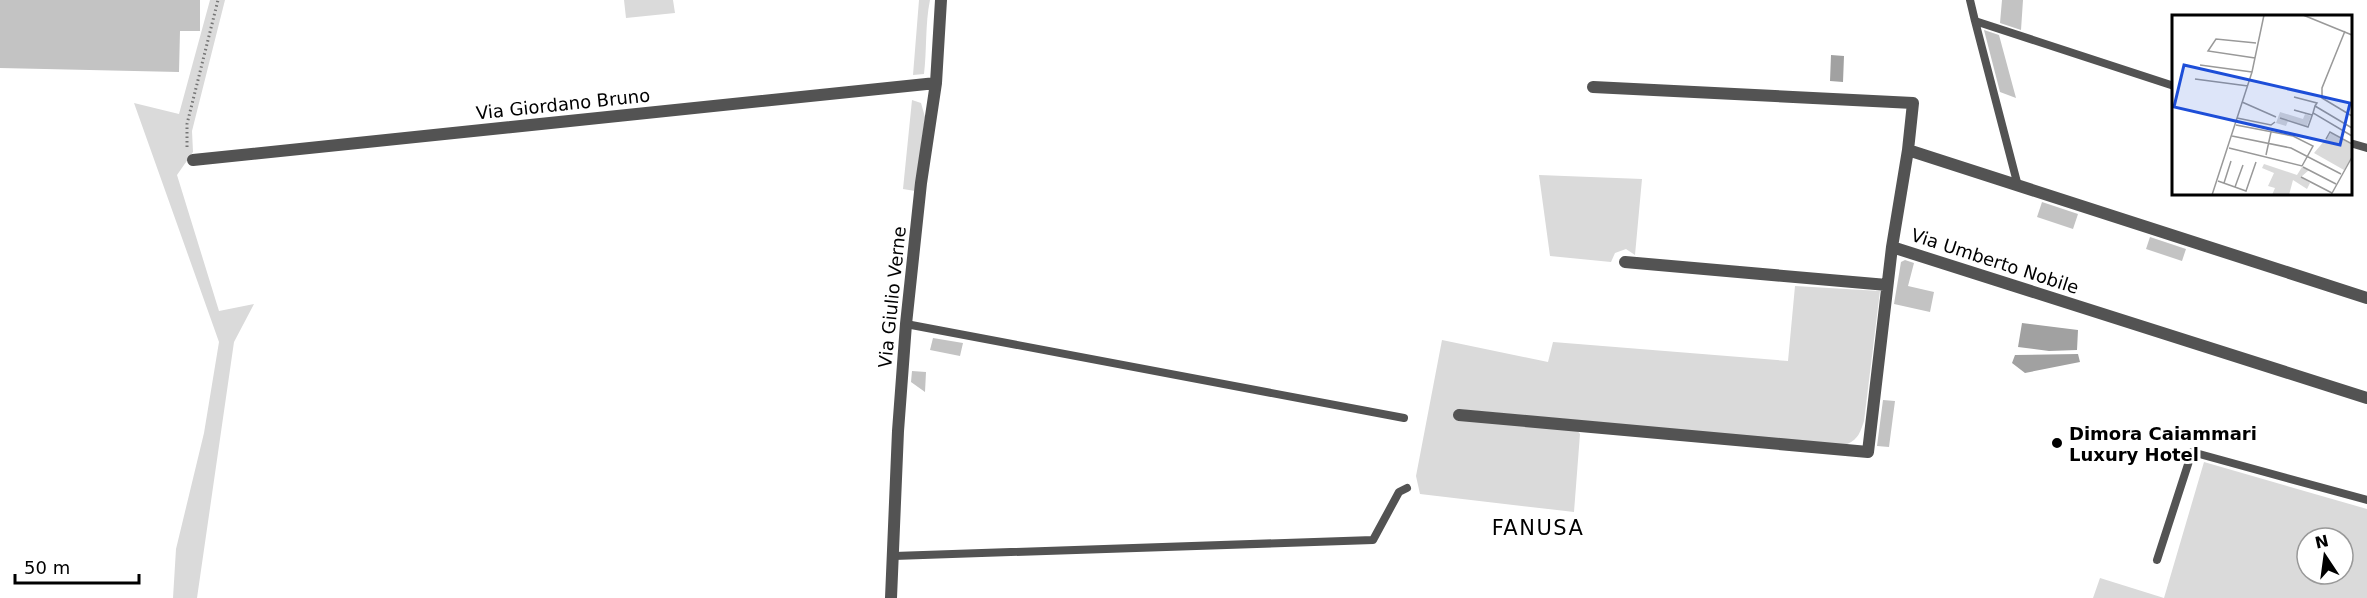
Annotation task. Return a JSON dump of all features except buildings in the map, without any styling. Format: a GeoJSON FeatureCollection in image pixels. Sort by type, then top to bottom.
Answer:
{"type":"FeatureCollection","features":[{"type":"Feature","properties":{"kind":"street","name":"Via Giulio Verne"},"geometry":{"type":"LineString","coordinates":[[891,598],[898,430],[906,324],[921,183],[936,83],[941,0]]}},
{"type":"Feature","properties":{"kind":"street","name":"Via Giordano Bruno"},"geometry":{"type":"LineString","coordinates":[[193,160],[936,83]]}},
{"type":"Feature","properties":{"kind":"street","name":"Via Umberto Nobile"},"geometry":{"type":"LineString","coordinates":[[1593,87],[1913,103],[1908,150],[1892,247],[2367,398]]}},
{"type":"Feature","properties":{"kind":"street"},"geometry":{"type":"LineString","coordinates":[[1908,150],[2367,298]]}},
{"type":"Feature","properties":{"kind":"street"},"geometry":{"type":"LineString","coordinates":[[1459,415],[1868,452],[1892,247]]}},
{"type":"Feature","properties":{"kind":"street"},"geometry":{"type":"LineString","coordinates":[[1625,262],[1887,285]]}},
{"type":"Feature","properties":{"kind":"lane"},"geometry":{"type":"LineString","coordinates":[[1970,0],[2018,186]]}},
{"type":"Feature","properties":{"kind":"lane"},"geometry":{"type":"LineString","coordinates":[[1975,21],[2172,85]]}},
{"type":"Feature","properties":{"kind":"lane"},"geometry":{"type":"LineString","coordinates":[[2352,144],[2367,148]]}},
{"type":"Feature","properties":{"kind":"lane"},"geometry":{"type":"LineString","coordinates":[[906,324],[1404,418]]}},
{"type":"Feature","properties":{"kind":"lane"},"geometry":{"type":"LineString","coordinates":[[2157,560],[2192,452],[2367,500]]}},
{"type":"Feature","properties":{"kind":"lane"},"geometry":{"type":"LineString","coordinates":[[894,556],[1373,540],[1399,492],[1407,488]]}},
{"type":"Feature","properties":{"kind":"path"},"geometry":{"type":"LineString","coordinates":[[193,160],[187,146],[187,124],[218,0]]}},
{"type":"Feature","properties":{"kind":"shaded area"},"geometry":{"type":"Polygon","coordinates":[[[210,0],[225,0],[192,131],[193,152],[177,175],[219,311],[254,304],[234,342],[197,598],[173,598],[176,549],[204,433],[219,342],[134,103],[179,114],[210,0]]]}},
{"type":"Feature","properties":{"kind":"shaded area"},"geometry":{"type":"Polygon","coordinates":[[[624,0],[673,0],[675,13],[626,18],[624,0]]]}},
{"type":"Feature","properties":{"kind":"shaded area"},"geometry":{"type":"Polygon","coordinates":[[[919,0],[930,0],[925,65],[924,74],[913,75],[919,0]]]}},
{"type":"Feature","properties":{"kind":"shaded area"},"geometry":{"type":"Polygon","coordinates":[[[1831,55],[1844,56],[1843,82],[1830,81],[1831,55]]]}},
{"type":"Feature","properties":{"kind":"shaded area"},"geometry":{"type":"Polygon","coordinates":[[[912,100],[921,103],[925,117],[915,191],[903,189],[912,100]]]}},
{"type":"Feature","properties":{"kind":"shaded area"},"geometry":{"type":"Polygon","coordinates":[[[1539,175],[1642,179],[1635,255],[1626,249],[1615,253],[1611,262],[1550,256],[1539,175]]]}},
{"type":"Feature","properties":{"kind":"shaded area"},"geometry":{"type":"Polygon","coordinates":[[[1795,286],[1880,291],[1864,421],[1858,436],[1853,441],[1845,445],[1456,409],[1454,419],[1577,430],[1580,434],[1574,512],[1420,494],[1416,476],[1442,340],[1548,362],[1553,342],[1788,361],[1795,286]]]}},
{"type":"Feature","properties":{"kind":"shaded area"},"geometry":{"type":"Polygon","coordinates":[[[2022,323],[2078,330],[2077,350],[2049,351],[2018,347],[2022,323]]]}},
{"type":"Feature","properties":{"kind":"shaded area"},"geometry":{"type":"Polygon","coordinates":[[[2078,354],[2080,362],[2025,373],[2012,363],[2015,355],[2078,354]]]}},
{"type":"Feature","properties":{"kind":"shaded area"},"geometry":{"type":"Polygon","coordinates":[[[2204,462],[2367,509],[2367,598],[2164,598],[2204,462]]]}},
{"type":"Feature","properties":{"kind":"shaded area"},"geometry":{"type":"Polygon","coordinates":[[[2100,578],[2164,598],[2093,598],[2100,578]]]}},
{"type":"Feature","properties":{"kind":"place","name":"Dimora Caiammari Luxury Hotel"},"geometry":{"type":"Point","coordinates":[2057,443]}},
{"type":"Feature","properties":{"kind":"district","name":"FANUSA"},"geometry":{"type":"Point","coordinates":[1538,528]}}]}
